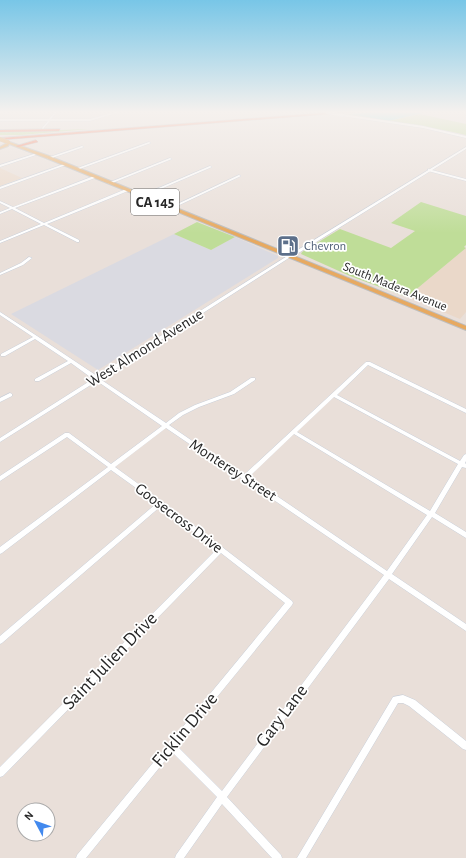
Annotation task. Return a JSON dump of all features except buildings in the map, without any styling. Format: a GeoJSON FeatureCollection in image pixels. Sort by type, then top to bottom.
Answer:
{"type":"FeatureCollection","features":[{"type":"Feature","properties":{"kind":"main road","name":"South Madera Avenue"},"geometry":{"type":"LineString","coordinates":[[28,152],[76,169],[466,328]]}},
{"type":"Feature","properties":{"kind":"main road","name":"South Madera Avenue"},"geometry":{"type":"LineString","coordinates":[[38,152],[48,156],[48,158]]}},
{"type":"Feature","properties":{"kind":"main road"},"geometry":{"type":"LineString","coordinates":[[290,256],[459,152]]}},
{"type":"Feature","properties":{"kind":"street"},"geometry":{"type":"LineString","coordinates":[[48,158],[65,152]]}},
{"type":"Feature","properties":{"kind":"street"},"geometry":{"type":"LineString","coordinates":[[76,169],[124,152]]}},
{"type":"Feature","properties":{"kind":"street"},"geometry":{"type":"LineString","coordinates":[[0,166],[35,155]]}},
{"type":"Feature","properties":{"kind":"street"},"geometry":{"type":"LineString","coordinates":[[109,183],[171,159]]}},
{"type":"Feature","properties":{"kind":"street"},"geometry":{"type":"LineString","coordinates":[[0,188],[65,165]]}},
{"type":"Feature","properties":{"kind":"street"},"geometry":{"type":"LineString","coordinates":[[141,196],[211,167]]}},
{"type":"Feature","properties":{"kind":"street"},"geometry":{"type":"LineString","coordinates":[[429,170],[466,180]]}},
{"type":"Feature","properties":{"kind":"street"},"geometry":{"type":"LineString","coordinates":[[170,208],[240,176]]}},
{"type":"Feature","properties":{"kind":"street"},"geometry":{"type":"LineString","coordinates":[[0,213],[94,177]]}},
{"type":"Feature","properties":{"kind":"street"},"geometry":{"type":"LineString","coordinates":[[0,242],[127,190]]}},
{"type":"Feature","properties":{"kind":"street"},"geometry":{"type":"LineString","coordinates":[[0,202],[78,241]]}},
{"type":"Feature","properties":{"kind":"street","name":"West Almond Avenue"},"geometry":{"type":"LineString","coordinates":[[0,440],[290,256]]}},
{"type":"Feature","properties":{"kind":"street"},"geometry":{"type":"LineString","coordinates":[[0,274],[22,264],[30,258]]}},
{"type":"Feature","properties":{"kind":"street","name":"Monterey Street"},"geometry":{"type":"LineString","coordinates":[[1,315],[97,378],[221,463],[245,477],[466,628]]}},
{"type":"Feature","properties":{"kind":"street"},"geometry":{"type":"LineString","coordinates":[[3,355],[36,338]]}},
{"type":"Feature","properties":{"kind":"street"},"geometry":{"type":"LineString","coordinates":[[38,380],[71,361]]}},
{"type":"Feature","properties":{"kind":"street"},"geometry":{"type":"LineString","coordinates":[[245,477],[368,363],[466,411]]}},
{"type":"Feature","properties":{"kind":"street"},"geometry":{"type":"LineString","coordinates":[[0,552],[165,425],[189,409],[232,393],[253,379]]}},
{"type":"Feature","properties":{"kind":"street"},"geometry":{"type":"LineString","coordinates":[[0,400],[10,395]]}},
{"type":"Feature","properties":{"kind":"street"},"geometry":{"type":"LineString","coordinates":[[333,395],[463,465]]}},
{"type":"Feature","properties":{"kind":"street"},"geometry":{"type":"LineString","coordinates":[[294,432],[466,535]]}},
{"type":"Feature","properties":{"kind":"street","name":"Goosecross Drive"},"geometry":{"type":"LineString","coordinates":[[0,479],[67,434],[161,503],[290,603]]}},
{"type":"Feature","properties":{"kind":"street","name":"Gary Lane"},"geometry":{"type":"LineString","coordinates":[[179,858],[222,796],[388,575],[431,514],[463,465],[466,456]]}},
{"type":"Feature","properties":{"kind":"street"},"geometry":{"type":"LineString","coordinates":[[0,641],[161,503]]}},
{"type":"Feature","properties":{"kind":"street","name":"Saint Julien Drive"},"geometry":{"type":"LineString","coordinates":[[0,773],[221,549]]}},
{"type":"Feature","properties":{"kind":"street","name":"Ficklin Drive"},"geometry":{"type":"LineString","coordinates":[[80,858],[290,603]]}},
{"type":"Feature","properties":{"kind":"street"},"geometry":{"type":"LineString","coordinates":[[300,858],[396,700],[403,699],[412,703],[466,746]]}},
{"type":"Feature","properties":{"kind":"street"},"geometry":{"type":"LineString","coordinates":[[172,746],[222,796],[278,858]]}},
{"type":"Feature","properties":{"kind":"shaded area"},"geometry":{"type":"Polygon","coordinates":[[[0,168],[22,178],[0,186],[0,168]]]}},
{"type":"Feature","properties":{"kind":"shaded area"},"geometry":{"type":"Polygon","coordinates":[[[174,234],[211,250],[235,237],[278,256],[278,258],[98,370],[11,314],[174,234]]]}},
{"type":"Feature","properties":{"kind":"shaded area"},"geometry":{"type":"Polygon","coordinates":[[[466,248],[466,312],[460,319],[407,297],[466,248]]]}},
{"type":"Feature","properties":{"kind":"green space"},"geometry":{"type":"Polygon","coordinates":[[[421,202],[466,216],[466,245],[464,247],[466,248],[407,297],[350,276],[301,254],[340,229],[391,248],[415,231],[391,223],[421,202]]]}},
{"type":"Feature","properties":{"kind":"green space"},"geometry":{"type":"Polygon","coordinates":[[[197,222],[235,237],[211,250],[174,234],[197,222]]]}},
{"type":"Feature","properties":{"kind":"place","name":"Chevron"},"geometry":{"type":"Point","coordinates":[288,246]}}]}
